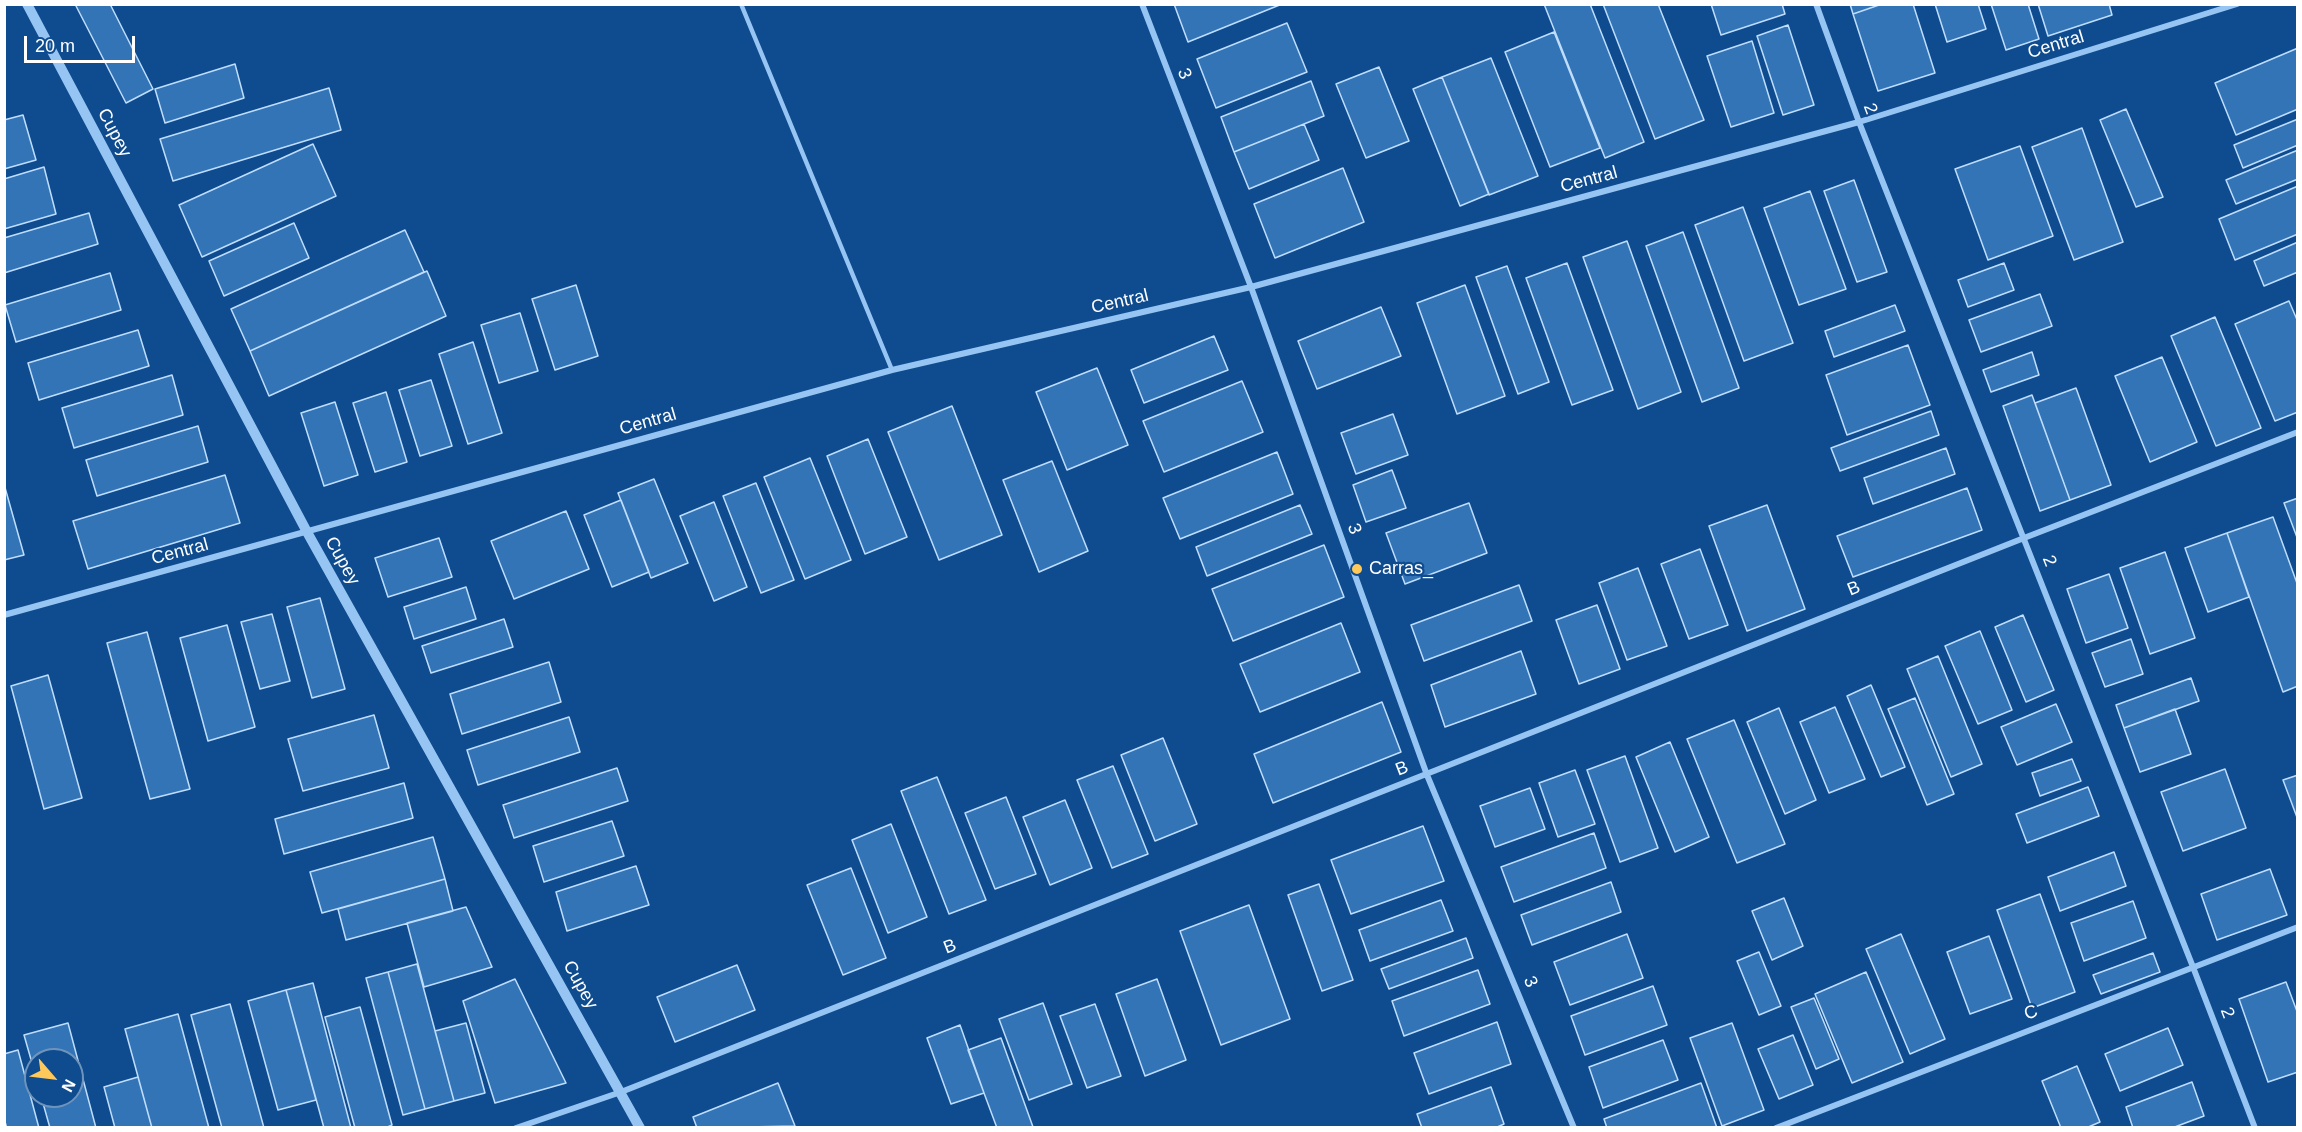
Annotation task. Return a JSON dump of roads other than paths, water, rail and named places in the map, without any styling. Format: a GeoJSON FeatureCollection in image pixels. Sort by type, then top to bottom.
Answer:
{"type":"FeatureCollection","features":[{"type":"Feature","properties":{"kind":"street","name":"Cupey"},"geometry":{"type":"LineString","coordinates":[[27,4],[307,532],[640,1128]]}},
{"type":"Feature","properties":{"kind":"street","name":"3"},"geometry":{"type":"LineString","coordinates":[[1142,4],[1251,287],[1427,775],[1574,1128]]}},
{"type":"Feature","properties":{"kind":"street","name":"2"},"geometry":{"type":"LineString","coordinates":[[1816,4],[1859,122],[2255,1128]]}},
{"type":"Feature","properties":{"kind":"street","name":"Central"},"geometry":{"type":"LineString","coordinates":[[4,615],[892,370],[1251,287],[1859,122],[2238,4]]}},
{"type":"Feature","properties":{"kind":"street","name":"B"},"geometry":{"type":"LineString","coordinates":[[516,1128],[621,1092],[2298,432]]}},
{"type":"Feature","properties":{"kind":"street","name":"C"},"geometry":{"type":"LineString","coordinates":[[1776,1128],[2298,927]]}},
{"type":"Feature","properties":{"kind":"lane"},"geometry":{"type":"LineString","coordinates":[[741,4],[892,370]]}},
{"type":"Feature","properties":{"kind":"place","name":"Carras_"},"geometry":{"type":"Point","coordinates":[1357,569]}}]}
